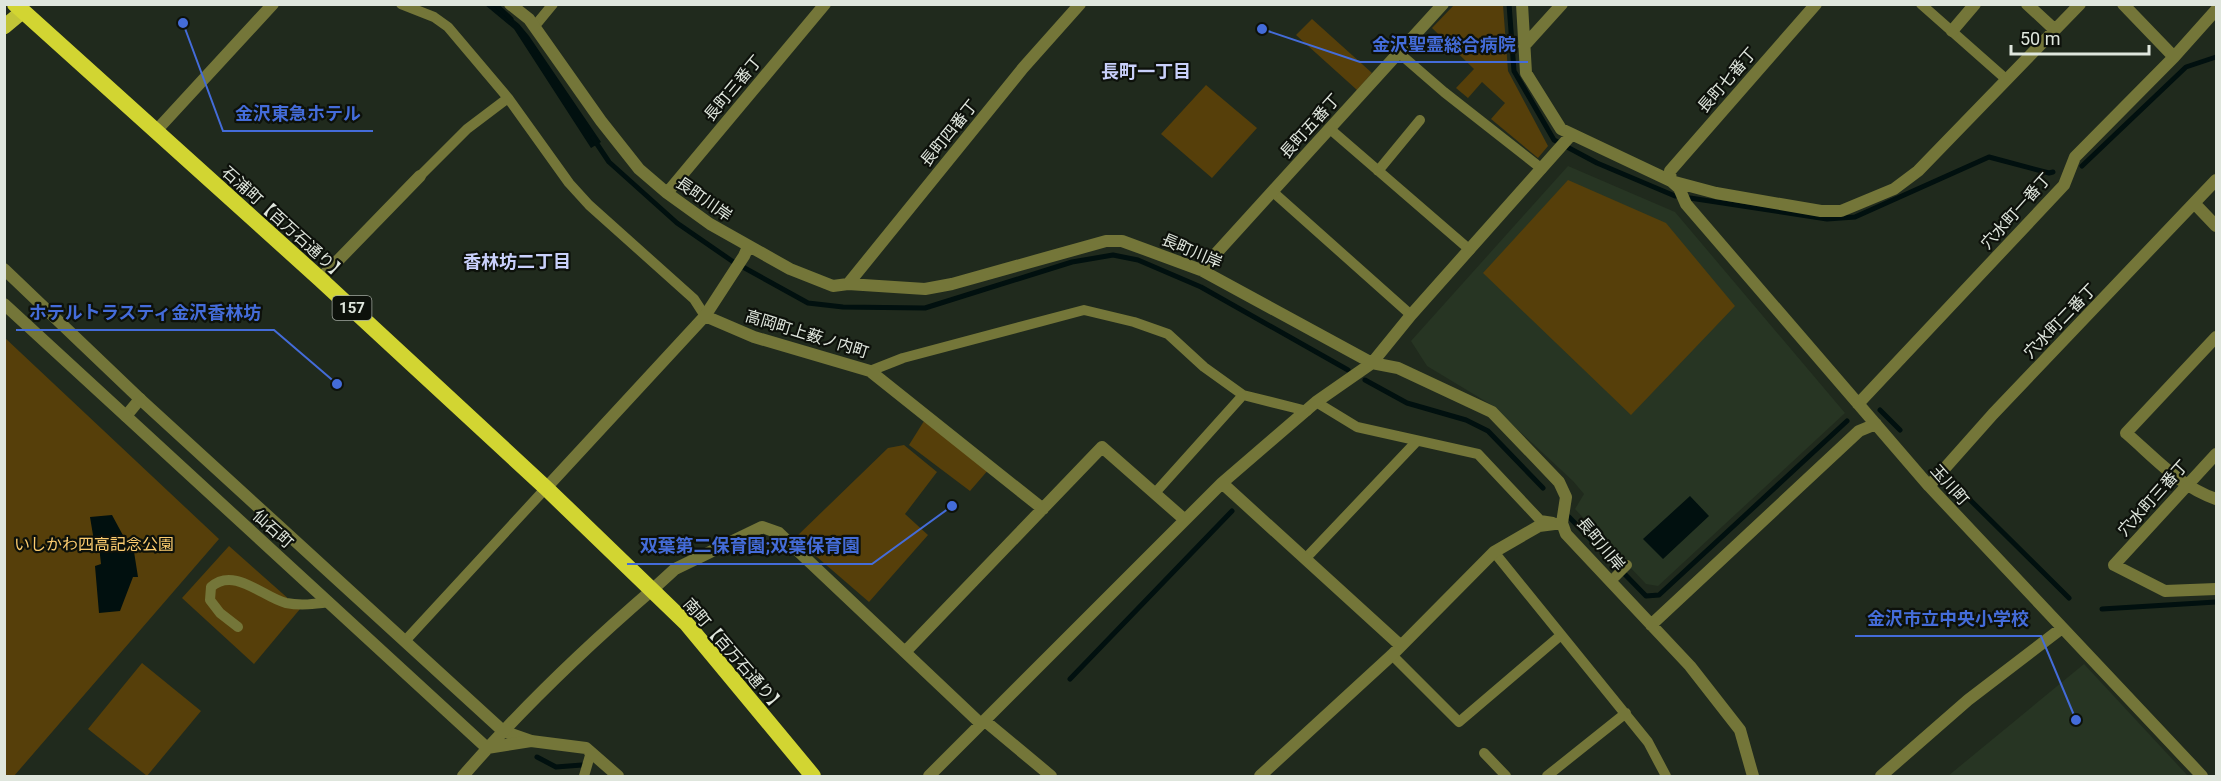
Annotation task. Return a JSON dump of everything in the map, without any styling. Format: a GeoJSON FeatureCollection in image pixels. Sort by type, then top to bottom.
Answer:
{"type":"FeatureCollection","features":[{"type":"Feature","properties":{"kind":"highway","name":"石浦町【百万石通り】"},"geometry":{"type":"LineString","coordinates":[[19,8],[320,279],[546,488]]}},
{"type":"Feature","properties":{"kind":"highway","name":"南町【百万石通り】"},"geometry":{"type":"LineString","coordinates":[[546,488],[686,623],[813,777]]}},
{"type":"Feature","properties":{"kind":"main road"},"geometry":{"type":"LineString","coordinates":[[4,27],[19,8]]}},
{"type":"Feature","properties":{"kind":"street"},"geometry":{"type":"LineString","coordinates":[[155,132],[273,4]]}},
{"type":"Feature","properties":{"kind":"street","name":"長町川岸"},"geometry":{"type":"LineString","coordinates":[[510,4],[529,19],[601,121],[639,169],[667,193],[746,252],[833,286],[848,284],[925,289],[951,284],[1106,241],[1122,241],[1201,270],[1372,363],[1398,368],[1492,412],[1559,482],[1566,497],[1562,523],[1566,534],[1613,579],[1651,625],[1690,666],[1740,730],[1753,777]]}},
{"type":"Feature","properties":{"kind":"street","name":"長町三番丁"},"geometry":{"type":"LineString","coordinates":[[667,193],[825,4]]}},
{"type":"Feature","properties":{"kind":"street","name":"長町四番丁"},"geometry":{"type":"LineString","coordinates":[[848,284],[1023,68],[1080,4]]}},
{"type":"Feature","properties":{"kind":"street","name":"長町五番丁"},"geometry":{"type":"LineString","coordinates":[[1201,270],[1443,4]]}},
{"type":"Feature","properties":{"kind":"street"},"geometry":{"type":"LineString","coordinates":[[1522,4],[1526,73],[1561,129],[1675,185],[1821,211],[1841,211],[1894,189],[1918,171],[2080,4]]}},
{"type":"Feature","properties":{"kind":"street"},"geometry":{"type":"LineString","coordinates":[[1524,46],[1562,4]]}},
{"type":"Feature","properties":{"kind":"street","name":"長町七番丁"},"geometry":{"type":"LineString","coordinates":[[1675,185],[1670,171],[1816,4]]}},
{"type":"Feature","properties":{"kind":"street"},"geometry":{"type":"LineString","coordinates":[[1952,31],[1975,4]]}},
{"type":"Feature","properties":{"kind":"street"},"geometry":{"type":"LineString","coordinates":[[2027,4],[2055,30]]}},
{"type":"Feature","properties":{"kind":"street"},"geometry":{"type":"LineString","coordinates":[[2123,4],[2174,57]]}},
{"type":"Feature","properties":{"kind":"street","name":"穴水町一番丁"},"geometry":{"type":"LineString","coordinates":[[1858,404],[1872,393],[2064,185],[2075,157],[2217,10]]}},
{"type":"Feature","properties":{"kind":"street"},"geometry":{"type":"LineString","coordinates":[[929,777],[1222,483],[1312,406],[1372,363],[1411,315],[1572,134]]}},
{"type":"Feature","properties":{"kind":"street"},"geometry":{"type":"LineString","coordinates":[[320,279],[420,176]]}},
{"type":"Feature","properties":{"kind":"street","name":"穴水町二番丁"},"geometry":{"type":"LineString","coordinates":[[1929,486],[1993,414],[2217,180]]}},
{"type":"Feature","properties":{"kind":"street","name":"玉川町"},"geometry":{"type":"LineString","coordinates":[[1675,185],[1686,204],[1929,486],[2202,777]]}},
{"type":"Feature","properties":{"kind":"street"},"geometry":{"type":"LineString","coordinates":[[2195,204],[2217,226]]}},
{"type":"Feature","properties":{"kind":"street"},"geometry":{"type":"LineString","coordinates":[[546,488],[705,316],[746,252]]}},
{"type":"Feature","properties":{"kind":"street","name":"仙石町"},"geometry":{"type":"LineString","coordinates":[[4,268],[140,399],[503,731]]}},
{"type":"Feature","properties":{"kind":"street","name":"仙石町"},"geometry":{"type":"LineString","coordinates":[[4,304],[488,748]]}},
{"type":"Feature","properties":{"kind":"street","name":"高岡町上薮ノ内町"},"geometry":{"type":"LineString","coordinates":[[705,316],[754,337],[870,371]]}},
{"type":"Feature","properties":{"kind":"street"},"geometry":{"type":"LineString","coordinates":[[2217,338],[2126,433],[2187,486],[2200,494],[2217,499]]}},
{"type":"Feature","properties":{"kind":"street"},"geometry":{"type":"LineString","coordinates":[[870,371],[1043,509]]}},
{"type":"Feature","properties":{"kind":"street"},"geometry":{"type":"LineString","coordinates":[[126,416],[140,399]]}},
{"type":"Feature","properties":{"kind":"street"},"geometry":{"type":"LineString","coordinates":[[1651,625],[1859,431],[1876,424]]}},
{"type":"Feature","properties":{"kind":"street"},"geometry":{"type":"LineString","coordinates":[[905,652],[1102,447],[1185,520]]}},
{"type":"Feature","properties":{"kind":"street","name":"穴水町三番丁"},"geometry":{"type":"LineString","coordinates":[[2217,454],[2114,565],[2165,591],[2217,589]]}},
{"type":"Feature","properties":{"kind":"street"},"geometry":{"type":"LineString","coordinates":[[1222,483],[1401,646]]}},
{"type":"Feature","properties":{"kind":"street"},"geometry":{"type":"LineString","coordinates":[[1260,777],[1392,655],[1494,552],[1539,526],[1562,523]]}},
{"type":"Feature","properties":{"kind":"street"},"geometry":{"type":"LineString","coordinates":[[463,777],[503,731],[615,623],[675,569],[762,527],[779,533],[983,723],[1050,777]]}},
{"type":"Feature","properties":{"kind":"street"},"geometry":{"type":"LineString","coordinates":[[294,570],[309,554]]}},
{"type":"Feature","properties":{"kind":"street"},"geometry":{"type":"LineString","coordinates":[[1881,777],[1968,699],[2062,628]]}},
{"type":"Feature","properties":{"kind":"street"},"geometry":{"type":"LineString","coordinates":[[503,731],[531,741],[586,748],[618,777]]}},
{"type":"Feature","properties":{"kind":"street"},"geometry":{"type":"LineString","coordinates":[[488,748],[531,741]]}},
{"type":"Feature","properties":{"kind":"lane"},"geometry":{"type":"LineString","coordinates":[[401,4],[434,17],[448,27],[508,98],[569,183],[589,205],[694,298],[705,316]]}},
{"type":"Feature","properties":{"kind":"lane"},"geometry":{"type":"LineString","coordinates":[[534,27],[553,4]]}},
{"type":"Feature","properties":{"kind":"lane"},"geometry":{"type":"LineString","coordinates":[[1921,4],[2007,80]]}},
{"type":"Feature","properties":{"kind":"lane"},"geometry":{"type":"LineString","coordinates":[[1399,53],[1444,92],[1542,169]]}},
{"type":"Feature","properties":{"kind":"lane"},"geometry":{"type":"LineString","coordinates":[[420,176],[467,129],[508,98]]}},
{"type":"Feature","properties":{"kind":"lane"},"geometry":{"type":"LineString","coordinates":[[1378,171],[1420,120]]}},
{"type":"Feature","properties":{"kind":"lane"},"geometry":{"type":"LineString","coordinates":[[1330,129],[1470,250]]}},
{"type":"Feature","properties":{"kind":"lane"},"geometry":{"type":"LineString","coordinates":[[1273,192],[1411,315]]}},
{"type":"Feature","properties":{"kind":"lane","name":"高岡町上薮ノ内町"},"geometry":{"type":"LineString","coordinates":[[870,371],[903,358],[1084,310],[1134,322],[1168,334],[1204,367],[1243,394],[1312,406],[1357,427],[1478,454],[1540,520],[1562,523]]}},
{"type":"Feature","properties":{"kind":"lane"},"geometry":{"type":"LineString","coordinates":[[1155,493],[1243,394]]}},
{"type":"Feature","properties":{"kind":"lane"},"geometry":{"type":"LineString","coordinates":[[1305,559],[1418,441]]}},
{"type":"Feature","properties":{"kind":"lane"},"geometry":{"type":"LineString","coordinates":[[405,641],[546,488]]}},
{"type":"Feature","properties":{"kind":"lane"},"geometry":{"type":"LineString","coordinates":[[1494,552],[1626,713],[1648,742],[1666,777]]}},
{"type":"Feature","properties":{"kind":"lane"},"geometry":{"type":"LineString","coordinates":[[1613,579],[1627,565]]}},
{"type":"Feature","properties":{"kind":"lane"},"geometry":{"type":"LineString","coordinates":[[238,627],[220,613],[210,600],[211,587],[216,583],[234,581],[253,586],[285,603],[307,605],[329,602]]}},
{"type":"Feature","properties":{"kind":"lane"},"geometry":{"type":"LineString","coordinates":[[1392,655],[1460,722],[1561,635]]}},
{"type":"Feature","properties":{"kind":"lane"},"geometry":{"type":"LineString","coordinates":[[1546,777],[1626,713]]}},
{"type":"Feature","properties":{"kind":"lane"},"geometry":{"type":"LineString","coordinates":[[584,777],[591,752]]}},
{"type":"Feature","properties":{"kind":"lane"},"geometry":{"type":"LineString","coordinates":[[1484,753],[1506,777]]}},
{"type":"Feature","properties":{"kind":"shaded area"},"geometry":{"type":"Polygon","coordinates":[[[485,5],[496,5],[519,24],[601,142],[591,148],[514,29],[485,5]]]}},
{"type":"Feature","properties":{"kind":"shaded area"},"geometry":{"type":"Polygon","coordinates":[[[1568,166],[1675,212],[1845,413],[1658,586],[1646,584],[1575,509],[1584,494],[1573,481],[1490,404],[1427,366],[1411,341],[1568,166]]]}},
{"type":"Feature","properties":{"kind":"shaded area"},"geometry":{"type":"Polygon","coordinates":[[[1690,496],[1709,516],[1663,559],[1643,539],[1690,496]]]}},
{"type":"Feature","properties":{"kind":"shaded area"},"geometry":{"type":"Polygon","coordinates":[[[112,515],[125,539],[132,539],[138,577],[133,577],[120,611],[99,613],[95,566],[101,564],[99,546],[95,547],[90,517],[112,515]]]}},
{"type":"Feature","properties":{"kind":"shaded area"},"geometry":{"type":"Polygon","coordinates":[[[2084,664],[2188,776],[1948,776],[2084,664]]]}},
{"type":"Feature","properties":{"kind":"green space"},"geometry":{"type":"Polygon","coordinates":[[[1454,5],[1503,5],[1508,71],[1548,146],[1538,158],[1491,119],[1505,103],[1482,82],[1468,98],[1456,88],[1474,69],[1432,28],[1454,5]]]}},
{"type":"Feature","properties":{"kind":"green space"},"geometry":{"type":"Polygon","coordinates":[[[1312,19],[1372,73],[1357,90],[1296,35],[1312,19]]]}},
{"type":"Feature","properties":{"kind":"green space"},"geometry":{"type":"Polygon","coordinates":[[[1206,85],[1257,128],[1212,178],[1161,134],[1206,85]]]}},
{"type":"Feature","properties":{"kind":"green space"},"geometry":{"type":"Polygon","coordinates":[[[1568,180],[1666,223],[1735,306],[1631,415],[1483,273],[1568,180]]]}},
{"type":"Feature","properties":{"kind":"green space","name":"いしかわ四高記念公園"},"geometry":{"type":"Polygon","coordinates":[[[4,337],[219,539],[14,776],[4,776],[4,337]]]}},
{"type":"Feature","properties":{"kind":"green space"},"geometry":{"type":"Polygon","coordinates":[[[924,421],[989,469],[970,491],[909,445],[924,421]]]}},
{"type":"Feature","properties":{"kind":"green space"},"geometry":{"type":"Polygon","coordinates":[[[904,445],[937,472],[905,514],[928,535],[869,602],[795,538],[888,448],[904,445]]]}},
{"type":"Feature","properties":{"kind":"green space"},"geometry":{"type":"Polygon","coordinates":[[[229,546],[300,609],[254,664],[182,598],[229,546]]]}},
{"type":"Feature","properties":{"kind":"green space"},"geometry":{"type":"Polygon","coordinates":[[[142,663],[201,711],[147,776],[88,729],[142,663]]]}},
{"type":"Feature","properties":{"kind":"waterway"},"geometry":{"type":"LineString","coordinates":[[495,4],[511,19]]}},
{"type":"Feature","properties":{"kind":"waterway"},"geometry":{"type":"LineString","coordinates":[[1509,4],[1514,71],[1554,140],[1597,163],[1675,196]]}},
{"type":"Feature","properties":{"kind":"waterway"},"geometry":{"type":"LineString","coordinates":[[2082,166],[2186,67],[2216,57]]}},
{"type":"Feature","properties":{"kind":"waterway"},"geometry":{"type":"LineString","coordinates":[[593,138],[609,162],[677,223],[732,261],[808,303],[843,307],[925,308],[1072,262],[1113,255],[1138,260],[1201,287],[1348,370]]}},
{"type":"Feature","properties":{"kind":"waterway"},"geometry":{"type":"LineString","coordinates":[[1690,198],[1827,219],[1855,217],[1989,157],[2049,173],[2053,172]]}},
{"type":"Feature","properties":{"kind":"waterway"},"geometry":{"type":"LineString","coordinates":[[1365,380],[1407,403],[1466,420],[1488,431],[1543,488]]}},
{"type":"Feature","properties":{"kind":"waterway"},"geometry":{"type":"LineString","coordinates":[[1880,410],[1900,430]]}},
{"type":"Feature","properties":{"kind":"waterway"},"geometry":{"type":"LineString","coordinates":[[1569,517],[1646,596],[1659,595],[1847,421]]}},
{"type":"Feature","properties":{"kind":"waterway"},"geometry":{"type":"LineString","coordinates":[[1949,479],[2069,598]]}},
{"type":"Feature","properties":{"kind":"waterway"},"geometry":{"type":"LineString","coordinates":[[1070,679],[1232,511]]}},
{"type":"Feature","properties":{"kind":"waterway"},"geometry":{"type":"LineString","coordinates":[[2102,609],[2216,602]]}},
{"type":"Feature","properties":{"kind":"waterway"},"geometry":{"type":"LineString","coordinates":[[537,757],[556,767],[582,765]]}},
{"type":"Feature","properties":{"kind":"place","name":"金沢東急ホテル"},"geometry":{"type":"Point","coordinates":[183,23]}},
{"type":"Feature","properties":{"kind":"place","name":"金沢聖霊総合病院"},"geometry":{"type":"Point","coordinates":[1262,29]}},
{"type":"Feature","properties":{"kind":"place","name":"ホテルトラスティ金沢香林坊"},"geometry":{"type":"Point","coordinates":[337,384]}},
{"type":"Feature","properties":{"kind":"place","name":"双葉第二保育園;双葉保育園"},"geometry":{"type":"Point","coordinates":[952,506]}},
{"type":"Feature","properties":{"kind":"place","name":"金沢市立中央小学校"},"geometry":{"type":"Point","coordinates":[2076,720]}},
{"type":"Feature","properties":{"kind":"district","name":"長町一丁目"},"geometry":{"type":"Point","coordinates":[1146,71]}},
{"type":"Feature","properties":{"kind":"district","name":"香林坊二丁目"},"geometry":{"type":"Point","coordinates":[517,261]}}]}
